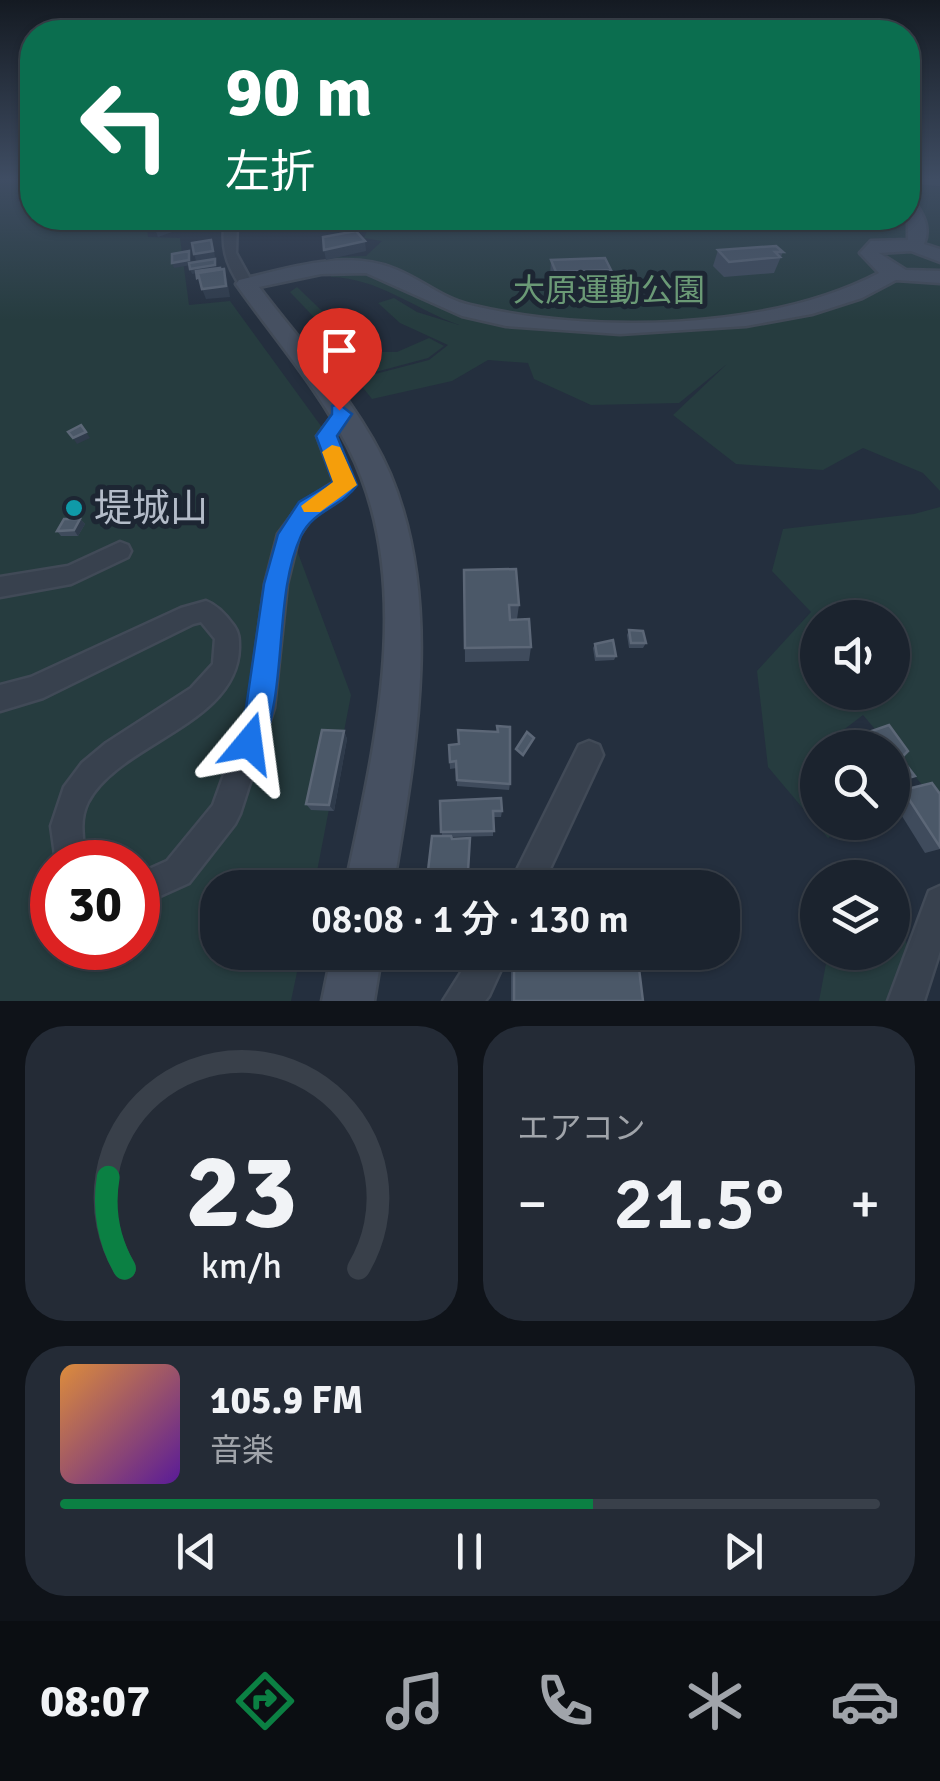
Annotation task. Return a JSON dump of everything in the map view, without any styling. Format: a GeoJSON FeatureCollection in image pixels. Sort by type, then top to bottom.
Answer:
{"type":"FeatureCollection","features":[{"type":"Feature","properties":{"kind":"street"},"geometry":{"type":"LineString","coordinates":[[229,230],[229,260],[342,414],[376,475],[391,524],[400,599],[401,671],[387,793],[372,870]]}},
{"type":"Feature","properties":{"kind":"street"},"geometry":{"type":"LineString","coordinates":[[914,246],[919,230]]}},
{"type":"Feature","properties":{"kind":"street"},"geometry":{"type":"LineString","coordinates":[[940,256],[914,246],[888,243],[871,248],[872,259],[894,272],[940,278]]}},
{"type":"Feature","properties":{"kind":"street"},"geometry":{"type":"LineString","coordinates":[[246,284],[329,267],[369,267],[393,273],[460,310],[529,321],[648,326],[768,316],[860,291],[894,272]]}},
{"type":"Feature","properties":{"kind":"street"},"geometry":{"type":"LineString","coordinates":[[160,880],[178,872],[226,814],[261,708],[276,584],[290,534],[308,508],[346,485],[326,436],[342,414]]}},
{"type":"Feature","properties":{"kind":"street"},"geometry":{"type":"LineString","coordinates":[[0,587],[71,575],[120,552]]}},
{"type":"Feature","properties":{"kind":"street"},"geometry":{"type":"LineString","coordinates":[[0,698],[34,690],[189,615],[206,611],[228,636],[224,670],[197,698],[158,728],[99,762],[68,805],[70,840]]}},
{"type":"Feature","properties":{"kind":"street"},"geometry":{"type":"LineString","coordinates":[[533,870],[589,755]]}},
{"type":"Feature","properties":{"kind":"street"},"geometry":{"type":"LineString","coordinates":[[906,1001],[940,902]]}},
{"type":"Feature","properties":{"kind":"street"},"geometry":{"type":"LineString","coordinates":[[348,1001],[354,970]]}},
{"type":"Feature","properties":{"kind":"street"},"geometry":{"type":"LineString","coordinates":[[460,1001],[477,984],[484,970]]}},
{"type":"Feature","properties":{"kind":"green space"},"geometry":{"type":"Polygon","coordinates":[[[0,227],[147,230],[148,237],[180,238],[189,305],[230,301],[321,426],[331,482],[286,521],[351,695],[317,870],[200,870],[200,970],[297,970],[291,1001],[0,1001],[0,227]]]}},
{"type":"Feature","properties":{"kind":"green space","name":"大原運動公園"},"geometry":{"type":"Polygon","coordinates":[[[920,227],[940,227],[940,491],[923,473],[863,448],[823,470],[736,464],[673,415],[727,364],[679,403],[591,405],[534,379],[528,363],[488,360],[452,381],[372,399],[356,379],[429,360],[448,345],[400,323],[378,303],[394,298],[417,312],[459,325],[381,288],[331,277],[332,257],[366,256],[382,241],[364,238],[367,230],[920,230],[920,227]]]}},
{"type":"Feature","properties":{"kind":"green space"},"geometry":{"type":"Polygon","coordinates":[[[297,287],[365,352],[397,352],[429,338],[444,346],[428,358],[368,374],[290,292],[297,287]]]}},
{"type":"Feature","properties":{"kind":"green space"},"geometry":{"type":"Polygon","coordinates":[[[940,507],[940,806],[910,771],[910,730],[876,730],[863,715],[843,730],[800,730],[800,805],[768,767],[757,671],[800,624],[800,710],[910,710],[910,600],[800,600],[772,571],[783,529],[914,514],[940,507]]]}},
{"type":"Feature","properties":{"kind":"green space"},"geometry":{"type":"Polygon","coordinates":[[[825,970],[903,970],[894,1001],[819,1001],[825,970]]]}},
{"type":"Feature","properties":{"kind":"building"},"geometry":{"type":"Polygon","coordinates":[[[356,231],[365,241],[324,250],[323,237],[356,231]]]}},
{"type":"Feature","properties":{"kind":"building"},"geometry":{"type":"Polygon","coordinates":[[[211,240],[213,251],[194,254],[192,243],[211,240]]]}},
{"type":"Feature","properties":{"kind":"building"},"geometry":{"type":"Polygon","coordinates":[[[776,246],[783,252],[775,252],[780,257],[729,262],[718,250],[776,246]]]}},
{"type":"Feature","properties":{"kind":"building"},"geometry":{"type":"Polygon","coordinates":[[[189,251],[189,260],[172,263],[172,254],[189,251]]]}},
{"type":"Feature","properties":{"kind":"building"},"geometry":{"type":"Polygon","coordinates":[[[605,258],[611,270],[556,272],[551,260],[605,258]]]}},
{"type":"Feature","properties":{"kind":"building"},"geometry":{"type":"Polygon","coordinates":[[[215,259],[215,265],[190,269],[189,263],[215,259]]]}},
{"type":"Feature","properties":{"kind":"building"},"geometry":{"type":"Polygon","coordinates":[[[224,269],[226,286],[202,289],[198,273],[224,269]]]}},
{"type":"Feature","properties":{"kind":"building"},"geometry":{"type":"Polygon","coordinates":[[[81,425],[86,432],[73,438],[68,432],[81,425]]]}},
{"type":"Feature","properties":{"kind":"building"},"geometry":{"type":"Polygon","coordinates":[[[64,519],[80,519],[74,530],[57,531],[64,519]]]}},
{"type":"Feature","properties":{"kind":"building"},"geometry":{"type":"Polygon","coordinates":[[[516,569],[519,605],[509,605],[510,620],[529,619],[531,647],[465,648],[464,570],[516,569]]]}},
{"type":"Feature","properties":{"kind":"building"},"geometry":{"type":"Polygon","coordinates":[[[629,630],[643,631],[646,643],[631,643],[629,630]]]}},
{"type":"Feature","properties":{"kind":"building"},"geometry":{"type":"Polygon","coordinates":[[[613,640],[616,656],[597,656],[595,644],[613,640]]]}},
{"type":"Feature","properties":{"kind":"building"},"geometry":{"type":"Polygon","coordinates":[[[497,726],[510,727],[510,784],[457,780],[456,761],[450,762],[449,745],[459,744],[458,730],[498,732],[497,726]]]}},
{"type":"Feature","properties":{"kind":"building"},"geometry":{"type":"Polygon","coordinates":[[[322,730],[344,731],[329,805],[306,804],[322,730]]]}},
{"type":"Feature","properties":{"kind":"building"},"geometry":{"type":"Polygon","coordinates":[[[527,732],[534,738],[523,755],[516,749],[527,732]]]}},
{"type":"Feature","properties":{"kind":"building"},"geometry":{"type":"Polygon","coordinates":[[[932,783],[940,794],[940,847],[910,801],[910,788],[932,783]]]}},
{"type":"Feature","properties":{"kind":"building"},"geometry":{"type":"Polygon","coordinates":[[[501,798],[502,811],[493,811],[494,831],[441,832],[440,801],[501,798]]]}},
{"type":"Feature","properties":{"kind":"building"},"geometry":{"type":"Polygon","coordinates":[[[432,836],[470,838],[468,870],[428,870],[432,836]]]}},
{"type":"Feature","properties":{"kind":"building"},"geometry":{"type":"Polygon","coordinates":[[[514,970],[639,970],[643,1001],[514,1001],[514,970]]]}},
{"type":"Feature","properties":{"kind":"slow traffic"},"geometry":{"type":"LineString","coordinates":[[312,506],[346,485],[332,452]]}},
{"type":"Feature","properties":{"kind":"place","name":"堤城山"},"geometry":{"type":"Point","coordinates":[74,508]}},
{"type":"Feature","properties":{"kind":"route"},"geometry":{"type":"LineString","coordinates":[[249,743],[261,708],[276,584],[290,534],[308,508],[346,485],[326,436],[342,414],[339,410]]}}]}
